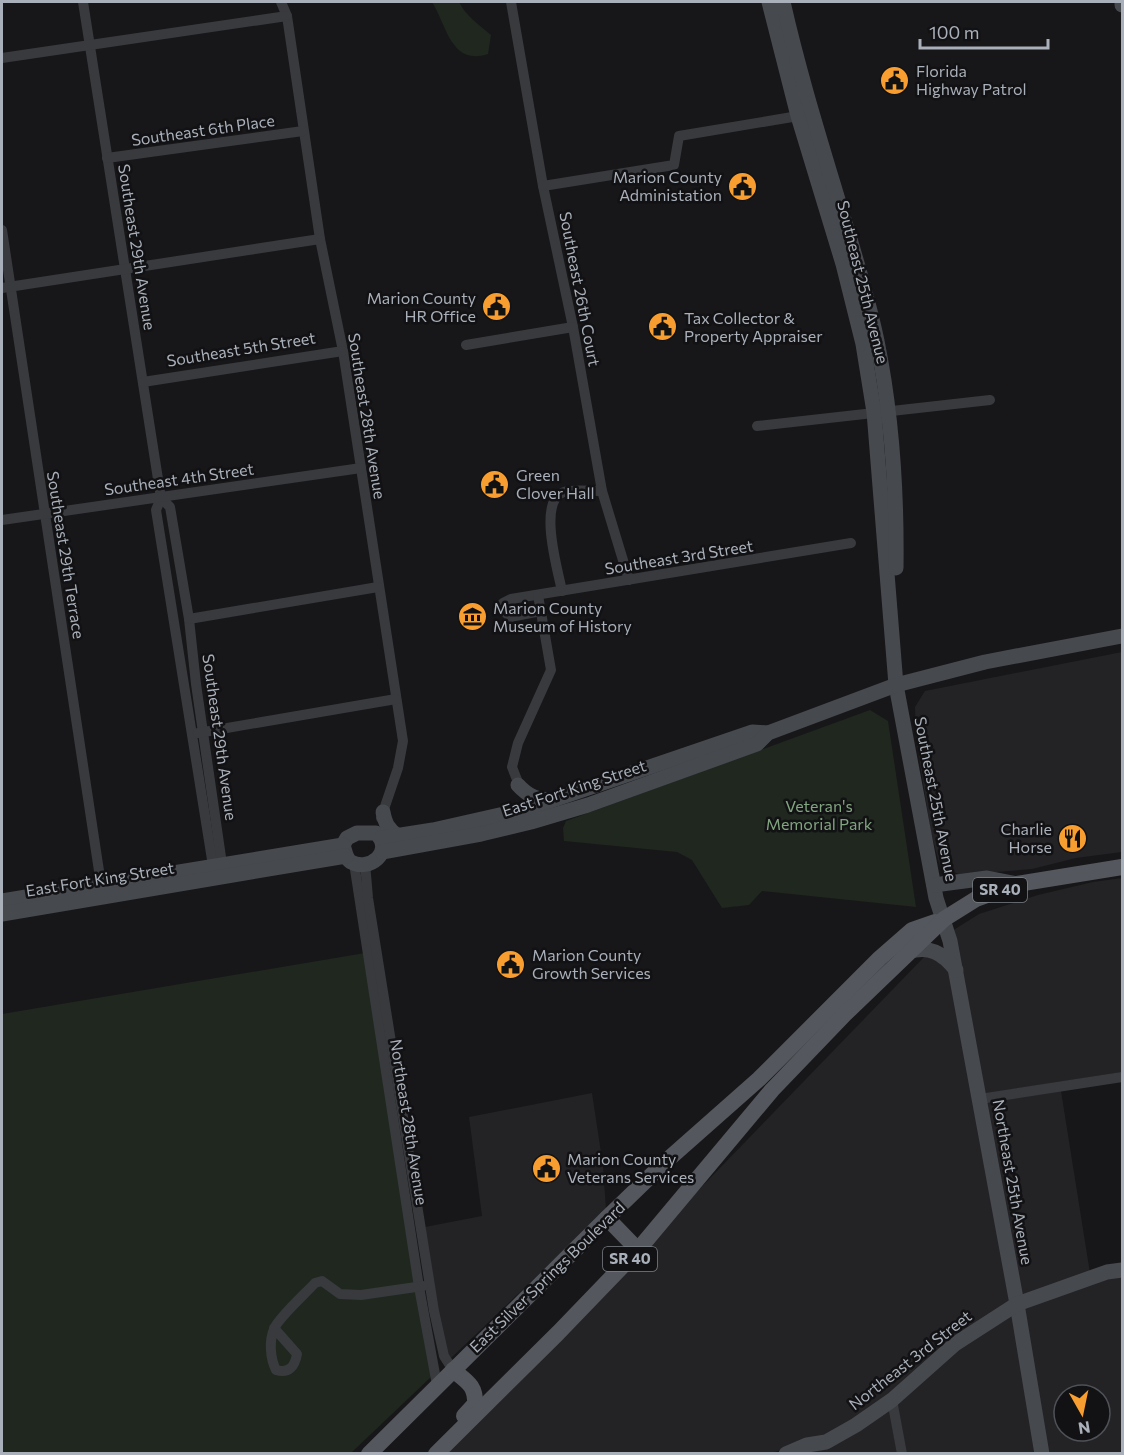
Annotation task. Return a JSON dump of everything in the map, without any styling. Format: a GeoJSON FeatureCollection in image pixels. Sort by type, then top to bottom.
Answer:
{"type":"FeatureCollection","features":[{"type":"Feature","properties":{"kind":"main road","name":"East Silver Springs Boulevard"},"geometry":{"type":"LineString","coordinates":[[436,1454],[638,1250],[772,1090],[908,952],[944,919],[976,899],[1017,884],[1122,867]]}},
{"type":"Feature","properties":{"kind":"main road","name":"East Silver Springs Boulevard"},"geometry":{"type":"LineString","coordinates":[[369,1454],[607,1218],[693,1136],[759,1079],[888,951],[912,930],[944,919]]}},
{"type":"Feature","properties":{"kind":"main road"},"geometry":{"type":"LineString","coordinates":[[607,1218],[638,1250]]}},
{"type":"Feature","properties":{"kind":"main road"},"geometry":{"type":"LineString","coordinates":[[428,1454],[475,1404],[473,1387],[453,1370]]}},
{"type":"Feature","properties":{"kind":"street","name":"Southeast 29th Avenue"},"geometry":{"type":"LineString","coordinates":[[83,2],[161,498],[156,510],[191,734],[218,871]]}},
{"type":"Feature","properties":{"kind":"street","name":"Southeast 28th Avenue"},"geometry":{"type":"LineString","coordinates":[[281,2],[286,16],[320,239],[344,351],[403,741],[398,768],[383,812],[380,841]]}},
{"type":"Feature","properties":{"kind":"street","name":"Southeast 26th Court"},"geometry":{"type":"LineString","coordinates":[[512,2],[543,186],[573,327],[602,491],[629,580]]}},
{"type":"Feature","properties":{"kind":"street","name":"Southeast 25th Avenue"},"geometry":{"type":"LineString","coordinates":[[769,2],[805,115]]}},
{"type":"Feature","properties":{"kind":"street","name":"Southeast 25th Avenue"},"geometry":{"type":"LineString","coordinates":[[783,2],[805,115],[881,411],[896,685],[934,885],[944,919]]}},
{"type":"Feature","properties":{"kind":"street"},"geometry":{"type":"LineString","coordinates":[[2,57],[286,16]]}},
{"type":"Feature","properties":{"kind":"street"},"geometry":{"type":"LineString","coordinates":[[543,186],[674,165],[679,136],[805,115]]}},
{"type":"Feature","properties":{"kind":"street","name":"Southeast 6th Place"},"geometry":{"type":"LineString","coordinates":[[107,158],[303,131]]}},
{"type":"Feature","properties":{"kind":"street","name":"Southeast 29th Terrace"},"geometry":{"type":"LineString","coordinates":[[2,230],[6,288],[44,513],[101,884]]}},
{"type":"Feature","properties":{"kind":"street"},"geometry":{"type":"LineString","coordinates":[[6,288],[320,239]]}},
{"type":"Feature","properties":{"kind":"street"},"geometry":{"type":"LineString","coordinates":[[466,345],[573,327]]}},
{"type":"Feature","properties":{"kind":"street","name":"Southeast 5th Street"},"geometry":{"type":"LineString","coordinates":[[143,382],[344,351]]}},
{"type":"Feature","properties":{"kind":"street"},"geometry":{"type":"LineString","coordinates":[[757,426],[990,400]]}},
{"type":"Feature","properties":{"kind":"street","name":"Southeast 4th Street"},"geometry":{"type":"LineString","coordinates":[[2,520],[361,468]]}},
{"type":"Feature","properties":{"kind":"street"},"geometry":{"type":"LineString","coordinates":[[562,591],[550,529],[551,511],[556,497],[564,491],[602,491]]}},
{"type":"Feature","properties":{"kind":"street","name":"Southeast 29th Avenue"},"geometry":{"type":"LineString","coordinates":[[161,498],[170,507],[189,619],[218,871]]}},
{"type":"Feature","properties":{"kind":"street","name":"Southeast 3rd Street"},"geometry":{"type":"LineString","coordinates":[[541,611],[510,617],[504,611],[503,603],[512,599],[851,543]]}},
{"type":"Feature","properties":{"kind":"street"},"geometry":{"type":"LineString","coordinates":[[189,619],[378,587]]}},
{"type":"Feature","properties":{"kind":"street"},"geometry":{"type":"LineString","coordinates":[[529,815],[512,767],[518,742],[551,670],[538,595]]}},
{"type":"Feature","properties":{"kind":"street","name":"East Fort King Street"},"geometry":{"type":"LineString","coordinates":[[380,841],[470,837],[529,815],[556,800],[752,732],[768,733],[896,685],[985,662],[1122,636]]}},
{"type":"Feature","properties":{"kind":"street"},"geometry":{"type":"LineString","coordinates":[[191,734],[396,699]]}},
{"type":"Feature","properties":{"kind":"street","name":"East Fort King Street"},"geometry":{"type":"LineString","coordinates":[[380,841],[503,814],[529,815],[588,805],[757,744],[768,733]]}},
{"type":"Feature","properties":{"kind":"street"},"geometry":{"type":"LineString","coordinates":[[518,784],[526,794],[556,800]]}},
{"type":"Feature","properties":{"kind":"street"},"geometry":{"type":"LineString","coordinates":[[503,814],[518,784]]}},
{"type":"Feature","properties":{"kind":"street"},"geometry":{"type":"LineString","coordinates":[[383,812],[390,830],[398,836]]}},
{"type":"Feature","properties":{"kind":"street"},"geometry":{"type":"LineString","coordinates":[[357,833],[380,841],[375,861],[352,857],[347,838],[357,833]]}},
{"type":"Feature","properties":{"kind":"street","name":"East Fort King Street"},"geometry":{"type":"LineString","coordinates":[[2,901],[101,884],[352,857]]}},
{"type":"Feature","properties":{"kind":"street","name":"Northeast 28th Avenue"},"geometry":{"type":"LineString","coordinates":[[352,857],[424,1286],[437,1386]]}},
{"type":"Feature","properties":{"kind":"street","name":"East Fort King Street"},"geometry":{"type":"LineString","coordinates":[[2,914],[218,871]]}},
{"type":"Feature","properties":{"kind":"street"},"geometry":{"type":"LineString","coordinates":[[934,885],[987,878],[1017,884]]}},
{"type":"Feature","properties":{"kind":"street","name":"Northeast 25th Avenue"},"geometry":{"type":"LineString","coordinates":[[944,919],[980,1099],[1042,1454]]}},
{"type":"Feature","properties":{"kind":"street"},"geometry":{"type":"LineString","coordinates":[[908,952],[928,949],[941,953],[956,970]]}},
{"type":"Feature","properties":{"kind":"street"},"geometry":{"type":"LineString","coordinates":[[980,1099],[1122,1077]]}},
{"type":"Feature","properties":{"kind":"street","name":"Northeast 3rd Street"},"geometry":{"type":"LineString","coordinates":[[786,1454],[807,1445],[826,1442],[856,1425],[892,1400],[955,1344],[1017,1304],[1107,1272],[1122,1270]]}},
{"type":"Feature","properties":{"kind":"street"},"geometry":{"type":"LineString","coordinates":[[274,1328],[315,1283],[322,1281],[340,1294],[361,1295],[424,1286]]}},
{"type":"Feature","properties":{"kind":"street","name":"Northeast 28th Avenue"},"geometry":{"type":"LineString","coordinates":[[424,1286],[444,1356],[453,1370]]}},
{"type":"Feature","properties":{"kind":"street"},"geometry":{"type":"LineString","coordinates":[[892,1400],[902,1454]]}},
{"type":"Feature","properties":{"kind":"shaded area"},"geometry":{"type":"Polygon","coordinates":[[[1122,652],[1122,852],[1076,858],[1032,869],[961,875],[940,866],[931,833],[916,738],[915,707],[925,691],[1122,652]]]}},
{"type":"Feature","properties":{"kind":"shaded area"},"geometry":{"type":"Polygon","coordinates":[[[1122,878],[1122,1072],[983,1094],[952,931],[979,914],[1038,895],[1093,882],[1122,878]]]}},
{"type":"Feature","properties":{"kind":"shaded area"},"geometry":{"type":"Polygon","coordinates":[[[927,954],[952,972],[1012,1300],[890,1395],[825,1437],[805,1441],[772,1453],[443,1454],[927,954]]]}},
{"type":"Feature","properties":{"kind":"shaded area"},"geometry":{"type":"Polygon","coordinates":[[[1061,1091],[1090,1273],[1020,1297],[985,1103],[1061,1091]]]}},
{"type":"Feature","properties":{"kind":"shaded area"},"geometry":{"type":"Polygon","coordinates":[[[592,1093],[603,1166],[606,1210],[451,1358],[448,1354],[438,1311],[425,1227],[482,1216],[469,1117],[592,1093]]]}},
{"type":"Feature","properties":{"kind":"shaded area"},"geometry":{"type":"Polygon","coordinates":[[[1122,1275],[1122,1453],[1046,1453],[1022,1307],[1108,1277],[1122,1275]]]}},
{"type":"Feature","properties":{"kind":"shaded area"},"geometry":{"type":"Polygon","coordinates":[[[1014,1312],[1038,1453],[906,1453],[897,1402],[957,1348],[1014,1312]]]}},
{"type":"Feature","properties":{"kind":"shaded area"},"geometry":{"type":"Polygon","coordinates":[[[889,1408],[897,1453],[800,1454],[889,1408]]]}},
{"type":"Feature","properties":{"kind":"green space"},"geometry":{"type":"Polygon","coordinates":[[[432,2],[459,2],[469,16],[491,35],[488,54],[476,56],[458,49],[452,42],[432,2]]]}},
{"type":"Feature","properties":{"kind":"green space","name":"Veteran's Memorial Park"},"geometry":{"type":"Polygon","coordinates":[[[870,710],[888,721],[916,907],[762,891],[749,905],[722,908],[692,860],[677,852],[564,841],[563,828],[566,821],[870,710]]]}},
{"type":"Feature","properties":{"kind":"green space"},"geometry":{"type":"Polygon","coordinates":[[[365,953],[431,1377],[351,1453],[2,1454],[2,1014],[365,953]]]}},
{"type":"Feature","properties":{"kind":"place","name":"Florida Highway Patrol"},"geometry":{"type":"Point","coordinates":[895,80]}},
{"type":"Feature","properties":{"kind":"place","name":"Marion County Administation"},"geometry":{"type":"Point","coordinates":[743,186]}},
{"type":"Feature","properties":{"kind":"place","name":"Marion County HR Office"},"geometry":{"type":"Point","coordinates":[497,307]}},
{"type":"Feature","properties":{"kind":"place","name":"Tax Collector & Property Appraiser"},"geometry":{"type":"Point","coordinates":[663,327]}},
{"type":"Feature","properties":{"kind":"place","name":"Green Clover Hall"},"geometry":{"type":"Point","coordinates":[495,484]}},
{"type":"Feature","properties":{"kind":"place","name":"Marion County Museum of History"},"geometry":{"type":"Point","coordinates":[472,617]}},
{"type":"Feature","properties":{"kind":"place","name":"Charlie Horse"},"geometry":{"type":"Point","coordinates":[1073,838]}},
{"type":"Feature","properties":{"kind":"place","name":"Marion County Growth Services"},"geometry":{"type":"Point","coordinates":[511,964]}},
{"type":"Feature","properties":{"kind":"place","name":"Marion County Veterans Services"},"geometry":{"type":"Point","coordinates":[546,1168]}}]}
